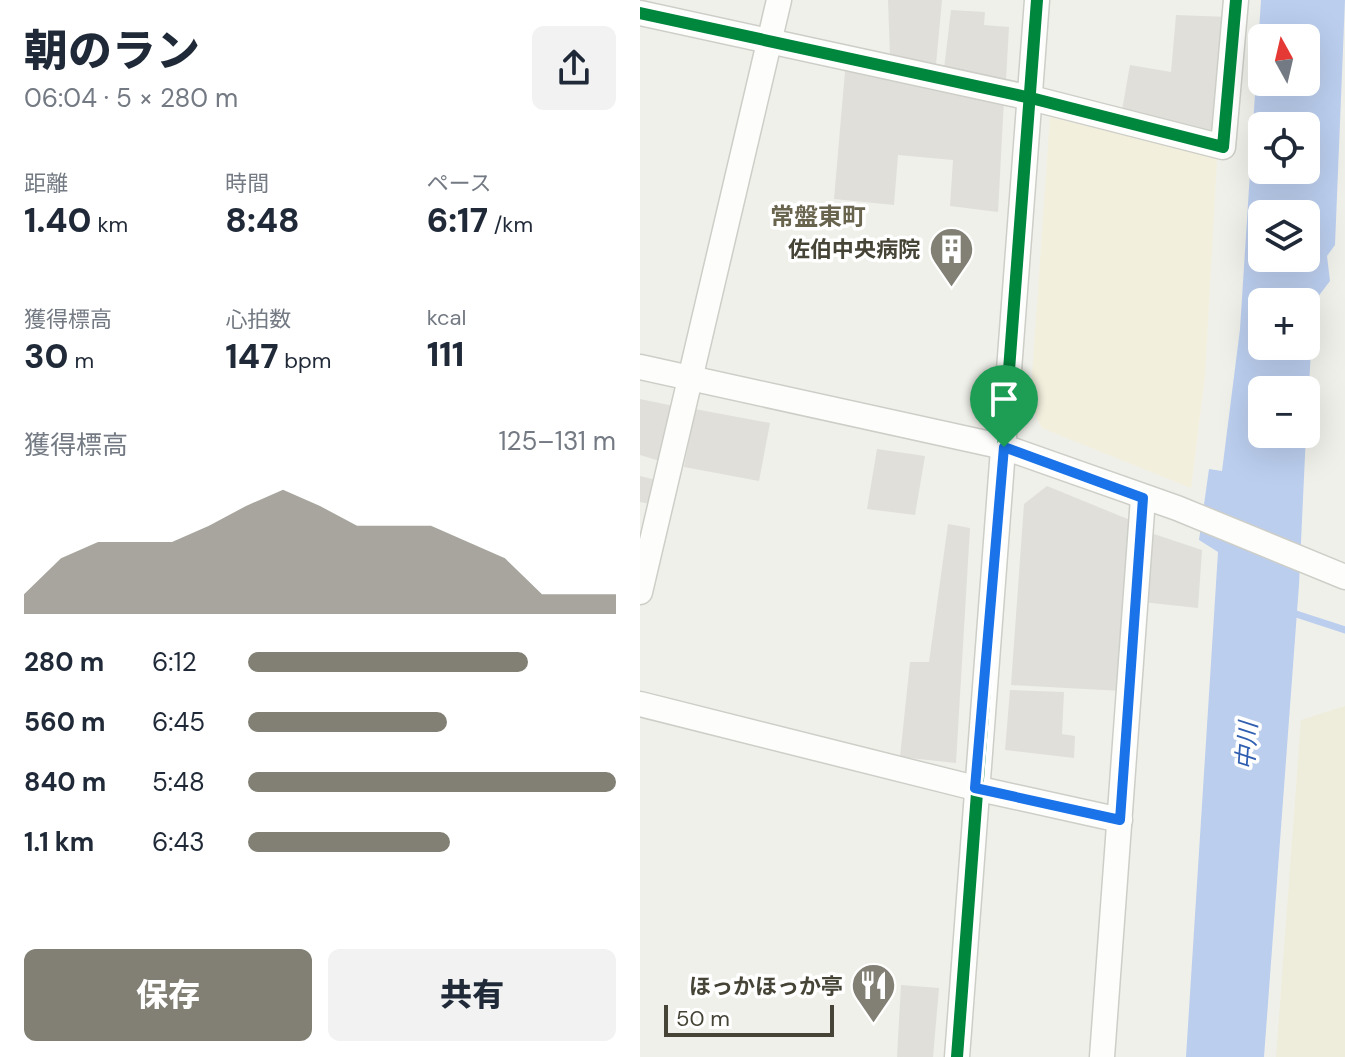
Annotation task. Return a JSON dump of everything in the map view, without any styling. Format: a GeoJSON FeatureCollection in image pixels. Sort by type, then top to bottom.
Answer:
{"type":"FeatureCollection","features":[{"type":"Feature","properties":{"kind":"street"},"geometry":{"type":"LineString","coordinates":[[640,592],[779,0]]}},
{"type":"Feature","properties":{"kind":"street"},"geometry":{"type":"LineString","coordinates":[[957,1057],[1037,0]]}},
{"type":"Feature","properties":{"kind":"street"},"geometry":{"type":"LineString","coordinates":[[640,13],[1031,98],[1223,147],[1236,0]]}},
{"type":"Feature","properties":{"kind":"street"},"geometry":{"type":"LineString","coordinates":[[640,367],[1004,447],[1177,508],[1345,577]]}},
{"type":"Feature","properties":{"kind":"street"},"geometry":{"type":"LineString","coordinates":[[1102,1057],[1143,498]]}},
{"type":"Feature","properties":{"kind":"street"},"geometry":{"type":"LineString","coordinates":[[640,704],[975,788],[1120,820]]}},
{"type":"Feature","properties":{"kind":"shaded area"},"geometry":{"type":"Polygon","coordinates":[[[888,0],[942,0],[936,64],[890,56],[888,0]]]}},
{"type":"Feature","properties":{"kind":"shaded area"},"geometry":{"type":"Polygon","coordinates":[[[951,10],[985,12],[984,25],[1009,27],[1006,80],[944,69],[951,10]]]}},
{"type":"Feature","properties":{"kind":"shaded area"},"geometry":{"type":"Polygon","coordinates":[[[1176,15],[1229,17],[1220,139],[1122,110],[1130,65],[1171,72],[1176,15]]]}},
{"type":"Feature","properties":{"kind":"shaded area"},"geometry":{"type":"Polygon","coordinates":[[[845,71],[1004,100],[998,212],[950,206],[953,160],[898,155],[894,205],[834,199],[845,71]]]}},
{"type":"Feature","properties":{"kind":"shaded area"},"geometry":{"type":"Polygon","coordinates":[[[1050,117],[1217,158],[1205,375],[1191,488],[1042,428],[1030,405],[1050,117]]]}},
{"type":"Feature","properties":{"kind":"shaded area"},"geometry":{"type":"Polygon","coordinates":[[[640,399],[674,406],[663,462],[640,455],[640,399]]]}},
{"type":"Feature","properties":{"kind":"shaded area"},"geometry":{"type":"Polygon","coordinates":[[[695,409],[770,423],[759,481],[684,467],[695,409]]]}},
{"type":"Feature","properties":{"kind":"shaded area"},"geometry":{"type":"Polygon","coordinates":[[[877,449],[925,456],[915,515],[867,509],[877,449]]]}},
{"type":"Feature","properties":{"kind":"shaded area"},"geometry":{"type":"Polygon","coordinates":[[[640,476],[660,481],[655,505],[640,502],[640,476]]]}},
{"type":"Feature","properties":{"kind":"shaded area"},"geometry":{"type":"Polygon","coordinates":[[[1047,486],[1135,522],[1122,691],[1011,685],[1024,504],[1047,486]]]}},
{"type":"Feature","properties":{"kind":"shaded area"},"geometry":{"type":"Polygon","coordinates":[[[948,524],[970,528],[956,763],[900,757],[910,662],[929,662],[948,524]]]}},
{"type":"Feature","properties":{"kind":"shaded area"},"geometry":{"type":"Polygon","coordinates":[[[1145,531],[1202,550],[1198,608],[1142,602],[1145,531]]]}},
{"type":"Feature","properties":{"kind":"shaded area"},"geometry":{"type":"Polygon","coordinates":[[[1010,690],[1064,692],[1062,734],[1075,736],[1074,758],[1005,750],[1010,690]]]}},
{"type":"Feature","properties":{"kind":"shaded area"},"geometry":{"type":"Polygon","coordinates":[[[1345,706],[1345,1057],[1276,1057],[1301,720],[1345,706]]]}},
{"type":"Feature","properties":{"kind":"shaded area"},"geometry":{"type":"Polygon","coordinates":[[[901,985],[939,988],[933,1057],[897,1057],[901,985]]]}},
{"type":"Feature","properties":{"kind":"water","name":"中川"},"geometry":{"type":"Polygon","coordinates":[[[1261,0],[1345,0],[1335,245],[1327,256],[1330,281],[1320,294],[1320,288],[1248,288],[1248,360],[1310,360],[1310,376],[1248,376],[1248,448],[1305,448],[1299,585],[1264,1057],[1186,1057],[1218,552],[1199,540],[1209,469],[1222,471],[1240,329],[1248,204],[1248,272],[1320,272],[1320,200],[1248,200],[1249,184],[1320,184],[1320,112],[1254,112],[1255,96],[1320,96],[1320,24],[1259,24],[1261,0]]]}},
{"type":"Feature","properties":{"kind":"waterway"},"geometry":{"type":"LineString","coordinates":[[1290,612],[1345,630]]}},
{"type":"Feature","properties":{"kind":"cycle path"},"geometry":{"type":"LineString","coordinates":[[957,1057],[1037,0]]}},
{"type":"Feature","properties":{"kind":"cycle path"},"geometry":{"type":"LineString","coordinates":[[640,13],[1031,98],[1223,147],[1236,0]]}},
{"type":"Feature","properties":{"kind":"place","name":"佐伯中央病院"},"geometry":{"type":"Point","coordinates":[951,288]}},
{"type":"Feature","properties":{"kind":"place","name":"ほっかほっか亭"},"geometry":{"type":"Point","coordinates":[874,1025]}},
{"type":"Feature","properties":{"kind":"district","name":"常盤東町"},"geometry":{"type":"Point","coordinates":[818,217]}},
{"type":"Feature","properties":{"kind":"route"},"geometry":{"type":"LineString","coordinates":[[1004,447],[1143,498],[1120,820],[975,788],[1004,447]]}}]}
